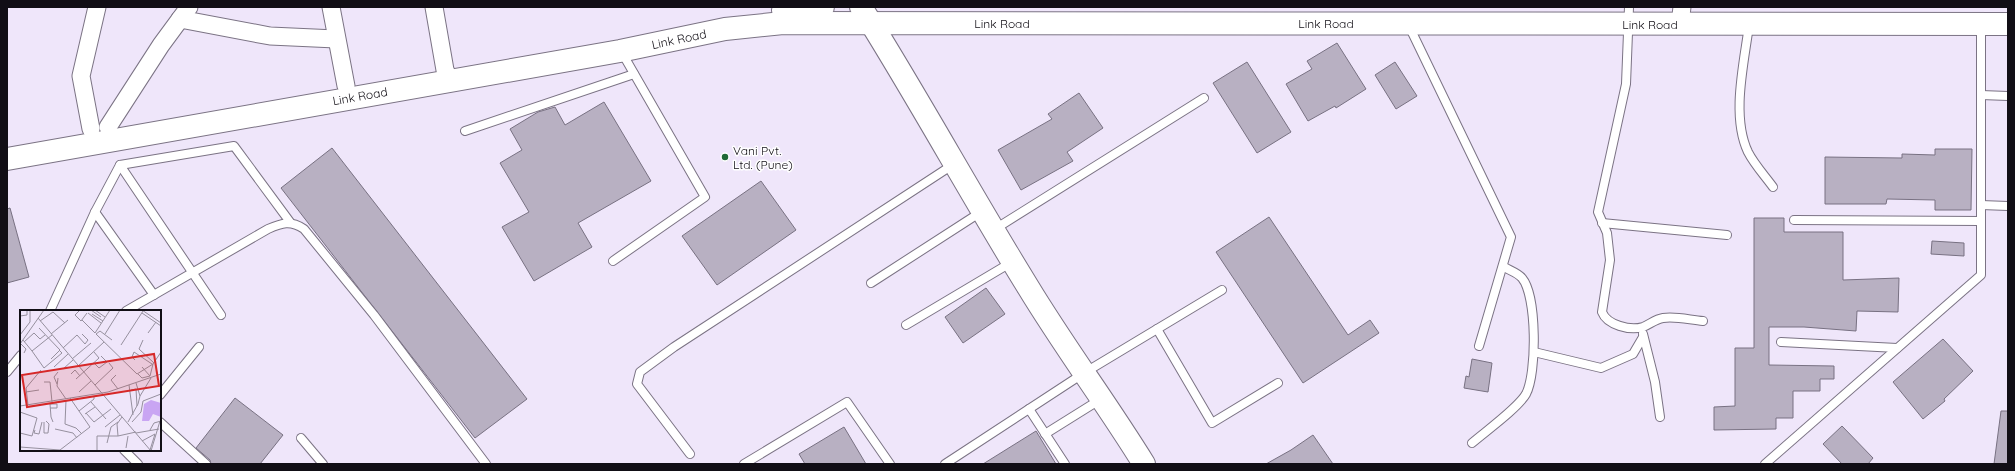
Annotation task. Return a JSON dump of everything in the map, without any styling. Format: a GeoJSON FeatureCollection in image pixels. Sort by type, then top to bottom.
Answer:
{"type":"FeatureCollection","features":[{"type":"Feature","properties":{"kind":"street"},"geometry":{"type":"LineString","coordinates":[[97,7],[81,76],[100,128]]}},
{"type":"Feature","properties":{"kind":"street"},"geometry":{"type":"LineString","coordinates":[[331,7],[346,86]]}},
{"type":"Feature","properties":{"kind":"street"},"geometry":{"type":"LineString","coordinates":[[434,7],[448,75]]}},
{"type":"Feature","properties":{"kind":"street","name":"Link Road"},"geometry":{"type":"LineString","coordinates":[[7,159],[448,75],[709,18],[776,10],[823,7]]}},
{"type":"Feature","properties":{"kind":"street"},"geometry":{"type":"LineString","coordinates":[[100,128],[185,13],[270,36],[336,39]]}},
{"type":"Feature","properties":{"kind":"street"},"geometry":{"type":"LineString","coordinates":[[866,15],[1012,262],[1144,464]]}},
{"type":"Feature","properties":{"kind":"street","name":"Link Road"},"geometry":{"type":"LineString","coordinates":[[7,143],[346,86],[448,75],[620,51],[725,29],[866,15],[1354,15],[1408,24],[1629,15],[1681,15],[1749,24],[2008,24]]}},
{"type":"Feature","properties":{"kind":"lane"},"geometry":{"type":"LineString","coordinates":[[1629,15],[1626,84],[1598,212],[1607,233],[1610,260],[1602,312],[1604,317],[1621,326],[1642,327],[1663,318],[1673,317],[1703,321]]}},
{"type":"Feature","properties":{"kind":"lane"},"geometry":{"type":"LineString","coordinates":[[1408,24],[1510,231],[1511,245],[1479,346]]}},
{"type":"Feature","properties":{"kind":"lane"},"geometry":{"type":"LineString","coordinates":[[1749,24],[1739,109],[1742,133],[1748,152],[1773,187]]}},
{"type":"Feature","properties":{"kind":"lane"},"geometry":{"type":"LineString","coordinates":[[1765,464],[1981,275],[1982,24]]}},
{"type":"Feature","properties":{"kind":"lane"},"geometry":{"type":"LineString","coordinates":[[613,261],[705,197],[620,51]]}},
{"type":"Feature","properties":{"kind":"lane"},"geometry":{"type":"LineString","coordinates":[[465,131],[634,74]]}},
{"type":"Feature","properties":{"kind":"lane"},"geometry":{"type":"LineString","coordinates":[[1981,96],[2008,96]]}},
{"type":"Feature","properties":{"kind":"lane"},"geometry":{"type":"LineString","coordinates":[[994,230],[1204,98]]}},
{"type":"Feature","properties":{"kind":"lane"},"geometry":{"type":"LineString","coordinates":[[120,165],[234,146],[290,222]]}},
{"type":"Feature","properties":{"kind":"lane"},"geometry":{"type":"LineString","coordinates":[[690,454],[637,384],[640,372],[674,347],[954,164]]}},
{"type":"Feature","properties":{"kind":"lane"},"geometry":{"type":"LineString","coordinates":[[50,310],[95,212],[120,165]]}},
{"type":"Feature","properties":{"kind":"lane"},"geometry":{"type":"LineString","coordinates":[[120,165],[191,273],[221,315]]}},
{"type":"Feature","properties":{"kind":"lane"},"geometry":{"type":"LineString","coordinates":[[1981,205],[2008,206]]}},
{"type":"Feature","properties":{"kind":"lane"},"geometry":{"type":"LineString","coordinates":[[871,283],[982,211]]}},
{"type":"Feature","properties":{"kind":"lane"},"geometry":{"type":"LineString","coordinates":[[95,212],[154,295]]}},
{"type":"Feature","properties":{"kind":"lane"},"geometry":{"type":"LineString","coordinates":[[1794,220],[1981,221]]}},
{"type":"Feature","properties":{"kind":"lane"},"geometry":{"type":"LineString","coordinates":[[128,310],[268,229],[281,223],[290,222],[304,228],[364,303],[486,464]]}},
{"type":"Feature","properties":{"kind":"lane"},"geometry":{"type":"LineString","coordinates":[[1602,223],[1727,235]]}},
{"type":"Feature","properties":{"kind":"lane"},"geometry":{"type":"LineString","coordinates":[[906,325],[1012,262]]}},
{"type":"Feature","properties":{"kind":"lane"},"geometry":{"type":"LineString","coordinates":[[1472,443],[1522,400],[1526,394],[1534,370],[1534,330],[1527,286],[1521,277],[1504,267]]}},
{"type":"Feature","properties":{"kind":"lane"},"geometry":{"type":"LineString","coordinates":[[945,464],[1084,373],[1222,290]]}},
{"type":"Feature","properties":{"kind":"lane"},"geometry":{"type":"LineString","coordinates":[[1642,327],[1643,338],[1655,382],[1660,417]]}},
{"type":"Feature","properties":{"kind":"lane"},"geometry":{"type":"LineString","coordinates":[[1156,329],[1212,423],[1278,383]]}},
{"type":"Feature","properties":{"kind":"lane"},"geometry":{"type":"LineString","coordinates":[[1534,352],[1601,368],[1633,354],[1643,338]]}},
{"type":"Feature","properties":{"kind":"lane"},"geometry":{"type":"LineString","coordinates":[[1781,342],[1897,348]]}},
{"type":"Feature","properties":{"kind":"lane"},"geometry":{"type":"LineString","coordinates":[[161,394],[199,347]]}},
{"type":"Feature","properties":{"kind":"lane"},"geometry":{"type":"LineString","coordinates":[[7,372],[20,356]]}},
{"type":"Feature","properties":{"kind":"lane"},"geometry":{"type":"LineString","coordinates":[[1045,434],[1102,398]]}},
{"type":"Feature","properties":{"kind":"lane"},"geometry":{"type":"LineString","coordinates":[[744,464],[847,402],[890,464]]}},
{"type":"Feature","properties":{"kind":"lane"},"geometry":{"type":"LineString","coordinates":[[1029,409],[1065,464]]}},
{"type":"Feature","properties":{"kind":"lane"},"geometry":{"type":"LineString","coordinates":[[161,423],[206,464]]}},
{"type":"Feature","properties":{"kind":"lane"},"geometry":{"type":"LineString","coordinates":[[301,438],[323,464]]}},
{"type":"Feature","properties":{"kind":"lane"},"geometry":{"type":"LineString","coordinates":[[125,451],[138,464]]}},
{"type":"Feature","properties":{"kind":"building"},"geometry":{"type":"Polygon","coordinates":[[[1337,43],[1366,89],[1336,108],[1335,106],[1308,121],[1286,84],[1312,69],[1307,61],[1337,43]]]}},
{"type":"Feature","properties":{"kind":"building"},"geometry":{"type":"Polygon","coordinates":[[[1247,62],[1291,132],[1257,153],[1213,83],[1247,62]]]}},
{"type":"Feature","properties":{"kind":"building"},"geometry":{"type":"Polygon","coordinates":[[[1395,62],[1417,96],[1396,109],[1375,75],[1395,62]]]}},
{"type":"Feature","properties":{"kind":"building"},"geometry":{"type":"Polygon","coordinates":[[[1079,93],[1103,128],[1067,152],[1073,161],[1021,190],[998,150],[1052,119],[1048,114],[1079,93]]]}},
{"type":"Feature","properties":{"kind":"building"},"geometry":{"type":"Polygon","coordinates":[[[604,102],[651,181],[578,223],[592,247],[534,281],[502,227],[529,212],[500,163],[522,150],[510,129],[538,112],[555,107],[565,125],[604,102]]]}},
{"type":"Feature","properties":{"kind":"building"},"geometry":{"type":"Polygon","coordinates":[[[332,148],[527,399],[475,438],[281,188],[332,148]]]}},
{"type":"Feature","properties":{"kind":"building"},"geometry":{"type":"Polygon","coordinates":[[[1935,149],[1972,149],[1971,210],[1935,210],[1935,200],[1887,199],[1886,204],[1825,204],[1825,157],[1902,158],[1902,154],[1935,155],[1935,149]]]}},
{"type":"Feature","properties":{"kind":"building"},"geometry":{"type":"Polygon","coordinates":[[[761,181],[796,230],[717,285],[682,236],[761,181]]]}},
{"type":"Feature","properties":{"kind":"building"},"geometry":{"type":"Polygon","coordinates":[[[10,208],[29,277],[7,283],[7,209],[10,208]]]}},
{"type":"Feature","properties":{"kind":"building"},"geometry":{"type":"Polygon","coordinates":[[[1269,217],[1348,335],[1370,320],[1379,333],[1303,383],[1216,252],[1269,217]]]}},
{"type":"Feature","properties":{"kind":"building"},"geometry":{"type":"Polygon","coordinates":[[[1754,218],[1784,218],[1784,232],[1843,232],[1843,280],[1899,278],[1898,312],[1857,311],[1856,331],[1804,327],[1769,327],[1769,365],[1834,366],[1834,379],[1820,379],[1820,391],[1793,391],[1793,418],[1776,418],[1776,429],[1714,430],[1714,407],[1735,406],[1735,348],[1754,348],[1754,218]]]}},
{"type":"Feature","properties":{"kind":"building"},"geometry":{"type":"Polygon","coordinates":[[[1932,241],[1964,243],[1964,256],[1931,254],[1932,241]]]}},
{"type":"Feature","properties":{"kind":"building"},"geometry":{"type":"Polygon","coordinates":[[[986,288],[1005,314],[963,343],[945,317],[986,288]]]}},
{"type":"Feature","properties":{"kind":"building"},"geometry":{"type":"Polygon","coordinates":[[[1943,339],[1973,371],[1944,399],[1945,401],[1923,419],[1893,382],[1943,339]]]}},
{"type":"Feature","properties":{"kind":"building"},"geometry":{"type":"Polygon","coordinates":[[[1472,359],[1492,363],[1488,392],[1464,388],[1466,376],[1469,377],[1472,359]]]}},
{"type":"Feature","properties":{"kind":"building"},"geometry":{"type":"Polygon","coordinates":[[[235,398],[283,435],[260,464],[211,464],[210,460],[196,448],[235,398]]]}},
{"type":"Feature","properties":{"kind":"building"},"geometry":{"type":"Polygon","coordinates":[[[2001,411],[2008,411],[2008,464],[1994,464],[2001,411]]]}},
{"type":"Feature","properties":{"kind":"building"},"geometry":{"type":"Polygon","coordinates":[[[1842,426],[1873,458],[1868,464],[1842,464],[1823,444],[1842,426]]]}},
{"type":"Feature","properties":{"kind":"building"},"geometry":{"type":"Polygon","coordinates":[[[844,427],[866,464],[805,464],[799,454],[844,427]]]}},
{"type":"Feature","properties":{"kind":"building"},"geometry":{"type":"Polygon","coordinates":[[[1036,431],[1056,464],[983,464],[1036,431]]]}},
{"type":"Feature","properties":{"kind":"building"},"geometry":{"type":"Polygon","coordinates":[[[1313,435],[1333,464],[1266,464],[1291,450],[1313,435]]]}},
{"type":"Feature","properties":{"kind":"place","name":"Vani Pvt. Ltd. (Pune)"},"geometry":{"type":"Point","coordinates":[725,157]}}]}
